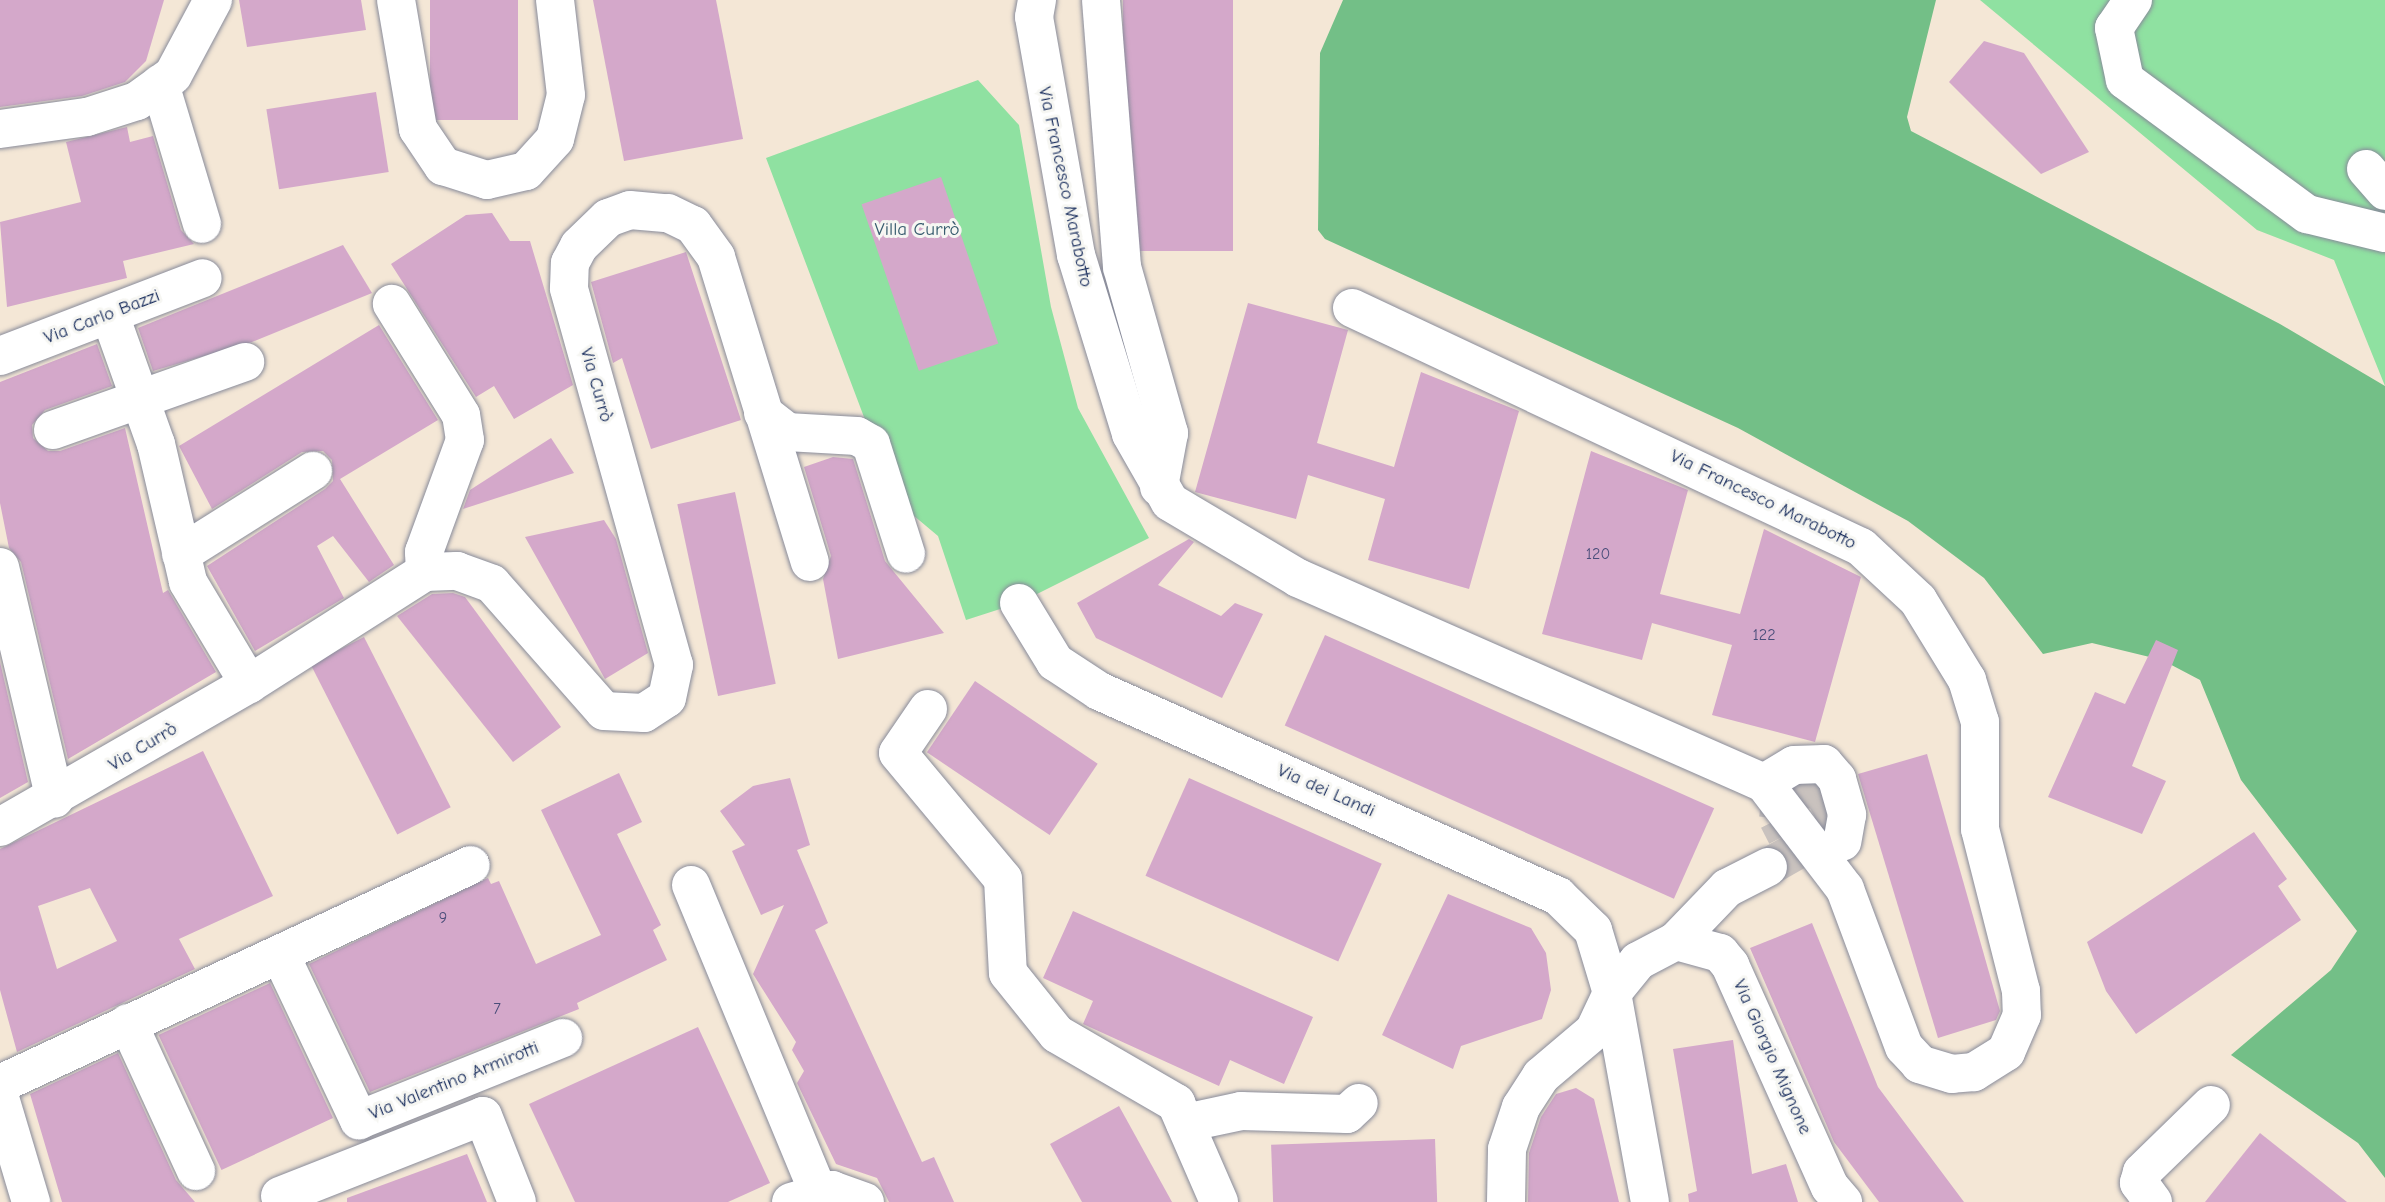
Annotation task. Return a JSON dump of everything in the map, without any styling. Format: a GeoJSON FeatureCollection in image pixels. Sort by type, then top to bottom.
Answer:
{"type":"FeatureCollection","features":[{"type":"Feature","properties":{"kind":"street"},"geometry":{"type":"LineString","coordinates":[[0,129],[87,117],[137,101],[160,84],[193,44],[213,0]]}},
{"type":"Feature","properties":{"kind":"street"},"geometry":{"type":"LineString","coordinates":[[396,0],[418,130],[443,166],[487,180],[526,171],[555,139],[566,95],[555,0]]}},
{"type":"Feature","properties":{"kind":"street","name":"Via Francesco Marabotto"},"geometry":{"type":"LineString","coordinates":[[1037,0],[1034,17],[1076,255],[1132,434],[1159,487],[1189,519],[1298,578],[1764,783],[1845,889],[1904,1047],[1920,1064],[1952,1074],[1974,1072],[2006,1052],[2022,1015],[2021,991],[1980,829],[1980,722],[1967,680],[1918,600],[1861,548],[1352,308]]}},
{"type":"Feature","properties":{"kind":"street","name":"Via Francesco Marabotto"},"geometry":{"type":"LineString","coordinates":[[1101,0],[1122,267],[1169,433],[1159,487]]}},
{"type":"Feature","properties":{"kind":"street"},"geometry":{"type":"LineString","coordinates":[[2133,0],[2113,28],[2125,80],[2307,214],[2385,233]]}},
{"type":"Feature","properties":{"kind":"street"},"geometry":{"type":"LineString","coordinates":[[160,84],[202,225]]}},
{"type":"Feature","properties":{"kind":"street","name":"Via Currò"},"geometry":{"type":"LineString","coordinates":[[0,827],[55,799],[249,684],[425,572],[457,570],[492,584],[604,711],[644,713],[667,698],[674,665],[569,288],[570,263],[579,246],[608,218],[630,210],[668,213],[702,234],[716,257],[810,562]]}},
{"type":"Feature","properties":{"kind":"street","name":"Via Carlo Bazzi"},"geometry":{"type":"LineString","coordinates":[[0,356],[203,278]]}},
{"type":"Feature","properties":{"kind":"street"},"geometry":{"type":"LineString","coordinates":[[392,304],[461,415],[465,440],[424,552],[425,572]]}},
{"type":"Feature","properties":{"kind":"street"},"geometry":{"type":"LineString","coordinates":[[110,315],[142,402],[188,582],[249,684]]}},
{"type":"Feature","properties":{"kind":"street"},"geometry":{"type":"LineString","coordinates":[[53,430],[142,402],[245,362]]}},
{"type":"Feature","properties":{"kind":"street"},"geometry":{"type":"LineString","coordinates":[[763,413],[787,432],[857,436],[871,444],[906,554]]}},
{"type":"Feature","properties":{"kind":"street"},"geometry":{"type":"LineString","coordinates":[[181,554],[313,471]]}},
{"type":"Feature","properties":{"kind":"street"},"geometry":{"type":"LineString","coordinates":[[0,566],[55,799]]}},
{"type":"Feature","properties":{"kind":"street","name":"Via dei Landi"},"geometry":{"type":"LineString","coordinates":[[1019,603],[1055,662],[1099,691],[1558,896],[1593,930],[1612,993],[1650,1194]]}},
{"type":"Feature","properties":{"kind":"street"},"geometry":{"type":"LineString","coordinates":[[928,709],[898,753],[1003,879],[1008,973],[1057,1034],[1176,1103],[1219,1202]]}},
{"type":"Feature","properties":{"kind":"street"},"geometry":{"type":"LineString","coordinates":[[1764,783],[1810,761],[1831,769],[1847,815],[1842,842]]}},
{"type":"Feature","properties":{"kind":"street"},"geometry":{"type":"LineString","coordinates":[[0,1084],[128,1023],[281,956],[471,865]]}},
{"type":"Feature","properties":{"kind":"street"},"geometry":{"type":"LineString","coordinates":[[1506,1202],[1507,1149],[1521,1107],[1541,1076],[1594,1031],[1612,993],[1638,961],[1676,941],[1727,888],[1768,867]]}},
{"type":"Feature","properties":{"kind":"street"},"geometry":{"type":"LineString","coordinates":[[691,885],[805,1196],[846,1191],[865,1202]]}},
{"type":"Feature","properties":{"kind":"street","name":"Via Giorgio Mignone"},"geometry":{"type":"LineString","coordinates":[[1676,941],[1720,953],[1730,965],[1830,1187],[1843,1202]]}},
{"type":"Feature","properties":{"kind":"street","name":"Via Valentino Armirotti"},"geometry":{"type":"LineString","coordinates":[[281,956],[359,1120],[562,1038]]}},
{"type":"Feature","properties":{"kind":"street"},"geometry":{"type":"LineString","coordinates":[[128,1023],[196,1171]]}},
{"type":"Feature","properties":{"kind":"street"},"geometry":{"type":"LineString","coordinates":[[0,1098],[31,1202]]}},
{"type":"Feature","properties":{"kind":"street"},"geometry":{"type":"LineString","coordinates":[[1185,1123],[1241,1111],[1347,1114],[1359,1103]]}},
{"type":"Feature","properties":{"kind":"street"},"geometry":{"type":"LineString","coordinates":[[2153,1202],[2139,1183],[2142,1172],[2211,1105]]}},
{"type":"Feature","properties":{"kind":"street"},"geometry":{"type":"LineString","coordinates":[[280,1196],[483,1116],[517,1202]]}},
{"type":"Feature","properties":{"kind":"green space"},"geometry":{"type":"Polygon","coordinates":[[[1343,0],[1936,0],[1907,117],[1911,131],[2280,324],[2385,386],[2385,1178],[2358,1143],[2231,1055],[2331,970],[2357,931],[2241,780],[2200,680],[2162,660],[2092,643],[2043,654],[1984,578],[1908,521],[1738,428],[1325,239],[1318,230],[1320,53],[1343,0]]]}},
{"type":"Feature","properties":{"kind":"green space"},"geometry":{"type":"Polygon","coordinates":[[[1980,0],[2385,0],[2385,386],[2334,260],[2257,230],[1980,0]]]}},
{"type":"Feature","properties":{"kind":"green space","name":"Villa Currò"},"geometry":{"type":"Polygon","coordinates":[[[978,80],[1019,125],[1051,307],[1078,408],[1149,538],[1019,603],[966,620],[938,536],[907,510],[867,425],[766,158],[978,80]]]}},
{"type":"Feature","properties":{"kind":"building"},"geometry":{"type":"Polygon","coordinates":[[[0,0],[164,0],[146,61],[125,82],[82,96],[0,107],[0,0]]]}},
{"type":"Feature","properties":{"kind":"building"},"geometry":{"type":"Polygon","coordinates":[[[239,0],[361,0],[366,30],[247,47],[239,0]]]}},
{"type":"Feature","properties":{"kind":"building"},"geometry":{"type":"Polygon","coordinates":[[[430,0],[518,0],[518,120],[430,120],[430,0]]]}},
{"type":"Feature","properties":{"kind":"building"},"geometry":{"type":"Polygon","coordinates":[[[593,0],[716,0],[743,139],[624,161],[593,0]]]}},
{"type":"Feature","properties":{"kind":"building"},"geometry":{"type":"Polygon","coordinates":[[[1123,0],[1233,0],[1233,251],[1123,251],[1123,0]]]}},
{"type":"Feature","properties":{"kind":"building"},"geometry":{"type":"Polygon","coordinates":[[[1984,41],[2024,53],[2089,152],[2041,174],[1949,82],[1984,41]]]}},
{"type":"Feature","properties":{"kind":"building"},"geometry":{"type":"Polygon","coordinates":[[[376,92],[389,172],[279,189],[266,109],[376,92]]]}},
{"type":"Feature","properties":{"kind":"building"},"geometry":{"type":"Polygon","coordinates":[[[127,127],[130,142],[153,136],[181,230],[194,244],[123,261],[127,278],[7,307],[0,222],[81,202],[66,142],[127,127]]]}},
{"type":"Feature","properties":{"kind":"building"},"geometry":{"type":"Polygon","coordinates":[[[941,177],[998,343],[919,371],[862,204],[941,177]]]}},
{"type":"Feature","properties":{"kind":"building"},"geometry":{"type":"Polygon","coordinates":[[[492,213],[510,241],[530,241],[573,385],[514,419],[494,386],[476,397],[391,264],[466,215],[492,213]]]}},
{"type":"Feature","properties":{"kind":"building"},"geometry":{"type":"Polygon","coordinates":[[[343,245],[372,293],[252,342],[153,371],[138,328],[343,245]]]}},
{"type":"Feature","properties":{"kind":"building"},"geometry":{"type":"Polygon","coordinates":[[[686,252],[741,420],[651,449],[622,358],[613,363],[591,282],[686,252]]]}},
{"type":"Feature","properties":{"kind":"building"},"geometry":{"type":"Polygon","coordinates":[[[1248,303],[1348,330],[1317,443],[1394,467],[1421,372],[1519,411],[1469,589],[1368,560],[1385,499],[1308,475],[1296,519],[1195,492],[1248,303]]]}},
{"type":"Feature","properties":{"kind":"building"},"geometry":{"type":"Polygon","coordinates":[[[379,325],[438,420],[340,479],[394,565],[369,582],[333,536],[317,546],[344,598],[255,651],[207,566],[325,489],[333,481],[332,460],[323,451],[302,452],[212,509],[179,446],[379,325]]]}},
{"type":"Feature","properties":{"kind":"building"},"geometry":{"type":"Polygon","coordinates":[[[97,344],[112,386],[45,410],[32,425],[33,438],[48,451],[60,451],[125,428],[163,593],[168,590],[216,672],[68,759],[21,562],[9,548],[0,503],[0,382],[97,344]]]}},
{"type":"Feature","properties":{"kind":"building"},"geometry":{"type":"Polygon","coordinates":[[[551,438],[574,473],[463,509],[470,490],[551,438]]]}},
{"type":"Feature","properties":{"kind":"building"},"geometry":{"type":"Polygon","coordinates":[[[1591,451],[1688,490],[1660,594],[1740,614],[1764,529],[1861,577],[1815,742],[1712,715],[1732,645],[1652,623],[1642,660],[1542,634],[1591,451]]]}},
{"type":"Feature","properties":{"kind":"building"},"geometry":{"type":"Polygon","coordinates":[[[833,457],[853,459],[885,561],[944,633],[838,659],[823,579],[831,556],[804,467],[833,457]]]}},
{"type":"Feature","properties":{"kind":"building"},"geometry":{"type":"Polygon","coordinates":[[[735,492],[776,684],[718,696],[677,504],[735,492]]]}},
{"type":"Feature","properties":{"kind":"building"},"geometry":{"type":"Polygon","coordinates":[[[604,520],[616,539],[648,653],[605,679],[525,537],[604,520]]]}},
{"type":"Feature","properties":{"kind":"building"},"geometry":{"type":"Polygon","coordinates":[[[1189,539],[1194,542],[1158,585],[1221,616],[1235,603],[1263,614],[1222,698],[1096,638],[1077,603],[1189,539]]]}},
{"type":"Feature","properties":{"kind":"building"},"geometry":{"type":"Polygon","coordinates":[[[453,593],[465,597],[561,727],[513,762],[397,616],[432,594],[453,593]]]}},
{"type":"Feature","properties":{"kind":"building"},"geometry":{"type":"Polygon","coordinates":[[[1325,635],[1714,808],[1674,899],[1285,725],[1325,635]]]}},
{"type":"Feature","properties":{"kind":"building"},"geometry":{"type":"Polygon","coordinates":[[[364,637],[451,807],[397,834],[311,664],[364,637]]]}},
{"type":"Feature","properties":{"kind":"building"},"geometry":{"type":"Polygon","coordinates":[[[2156,640],[2178,650],[2132,766],[2166,781],[2142,834],[2048,797],[2095,692],[2125,704],[2156,640]]]}},
{"type":"Feature","properties":{"kind":"building"},"geometry":{"type":"Polygon","coordinates":[[[0,662],[28,782],[0,798],[0,662]]]}},
{"type":"Feature","properties":{"kind":"building"},"geometry":{"type":"Polygon","coordinates":[[[975,681],[1098,764],[1050,835],[927,752],[975,681]]]}},
{"type":"Feature","properties":{"kind":"building"},"geometry":{"type":"Polygon","coordinates":[[[203,751],[273,896],[179,939],[195,969],[17,1052],[0,990],[0,849],[203,751]],[[90,888],[38,906],[57,969],[117,941],[90,888]]]}},
{"type":"Feature","properties":{"kind":"building"},"geometry":{"type":"Polygon","coordinates":[[[1927,754],[2000,1011],[1996,1020],[1938,1038],[1858,774],[1927,754]]]}},
{"type":"Feature","properties":{"kind":"building"},"geometry":{"type":"Polygon","coordinates":[[[619,773],[642,822],[617,834],[661,925],[653,930],[667,960],[577,1003],[579,1009],[370,1092],[309,964],[488,878],[491,884],[499,881],[536,964],[601,935],[541,810],[619,773]]]}},
{"type":"Feature","properties":{"kind":"building"},"geometry":{"type":"Polygon","coordinates":[[[790,778],[810,845],[797,850],[828,923],[815,930],[922,1162],[934,1157],[954,1202],[889,1202],[877,1178],[836,1164],[797,1083],[804,1071],[792,1050],[796,1042],[753,974],[784,905],[761,915],[732,851],[745,845],[720,811],[753,786],[790,778]]]}},
{"type":"Feature","properties":{"kind":"building"},"geometry":{"type":"Polygon","coordinates":[[[1189,778],[1382,864],[1338,962],[1145,876],[1189,778]]]}},
{"type":"Feature","properties":{"kind":"building"},"geometry":{"type":"Polygon","coordinates":[[[2254,832],[2287,879],[2278,886],[2301,920],[2136,1034],[2106,991],[2087,942],[2254,832]]]}},
{"type":"Feature","properties":{"kind":"building"},"geometry":{"type":"Polygon","coordinates":[[[1448,894],[1531,928],[1546,953],[1551,990],[1542,1019],[1461,1046],[1453,1069],[1382,1035],[1448,894]]]}},
{"type":"Feature","properties":{"kind":"building"},"geometry":{"type":"Polygon","coordinates":[[[1073,911],[1313,1017],[1284,1084],[1230,1060],[1219,1086],[1083,1024],[1093,1001],[1043,978],[1073,911]]]}},
{"type":"Feature","properties":{"kind":"building"},"geometry":{"type":"Polygon","coordinates":[[[1812,923],[1878,1087],[1964,1202],[1879,1202],[1834,1142],[1750,948],[1812,923]]]}},
{"type":"Feature","properties":{"kind":"building"},"geometry":{"type":"Polygon","coordinates":[[[270,983],[333,1118],[221,1170],[159,1035],[270,983]]]}},
{"type":"Feature","properties":{"kind":"building"},"geometry":{"type":"Polygon","coordinates":[[[698,1027],[770,1183],[728,1202],[575,1202],[529,1104],[698,1027]]]}},
{"type":"Feature","properties":{"kind":"building"},"geometry":{"type":"Polygon","coordinates":[[[1733,1040],[1752,1174],[1786,1164],[1798,1202],[1689,1202],[1688,1194],[1697,1191],[1673,1049],[1733,1040]]]}},
{"type":"Feature","properties":{"kind":"building"},"geometry":{"type":"Polygon","coordinates":[[[118,1053],[176,1180],[195,1202],[62,1202],[30,1094],[118,1053]]]}},
{"type":"Feature","properties":{"kind":"building"},"geometry":{"type":"Polygon","coordinates":[[[1576,1088],[1594,1099],[1619,1202],[1528,1202],[1529,1153],[1541,1117],[1556,1094],[1576,1088]]]}},
{"type":"Feature","properties":{"kind":"building"},"geometry":{"type":"Polygon","coordinates":[[[1119,1106],[1172,1202],[1082,1202],[1050,1144],[1119,1106]]]}},
{"type":"Feature","properties":{"kind":"building"},"geometry":{"type":"Polygon","coordinates":[[[2260,1133],[2347,1202],[2205,1202],[2260,1133]]]}},
{"type":"Feature","properties":{"kind":"building"},"geometry":{"type":"Polygon","coordinates":[[[1435,1139],[1437,1202],[1273,1202],[1271,1145],[1435,1139]]]}},
{"type":"Feature","properties":{"kind":"building"},"geometry":{"type":"Polygon","coordinates":[[[467,1154],[487,1202],[347,1202],[347,1198],[467,1154]]]}},
{"type":"Feature","properties":{"kind":"tunnel"},"geometry":{"type":"LineString","coordinates":[[1768,867],[1829,832],[1836,817],[1822,789],[1790,790],[1780,803],[1778,819],[1786,835]]}}]}
